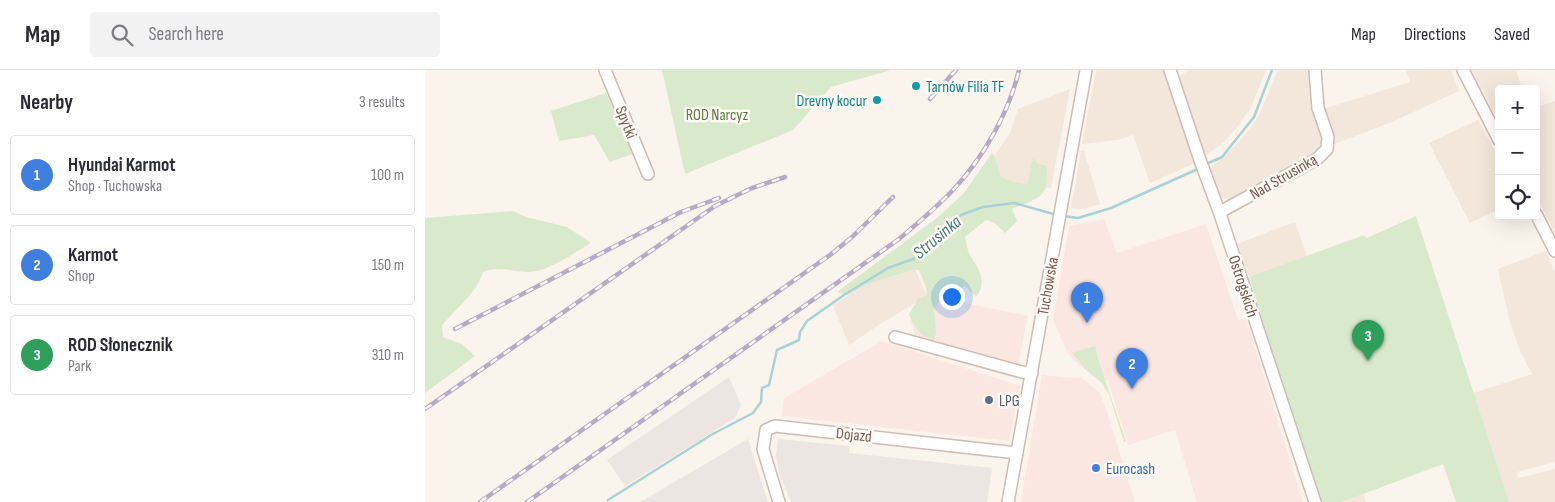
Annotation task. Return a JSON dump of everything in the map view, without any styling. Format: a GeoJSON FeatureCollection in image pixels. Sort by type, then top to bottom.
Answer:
{"type":"FeatureCollection","features":[{"type":"Feature","properties":{"kind":"street","name":"Spytki"},"geometry":{"type":"LineString","coordinates":[[605,70],[648,174]]}},
{"type":"Feature","properties":{"kind":"street","name":"Tuchowska"},"geometry":{"type":"LineString","coordinates":[[1008,502],[1086,70]]}},
{"type":"Feature","properties":{"kind":"street","name":"Ostrogskich"},"geometry":{"type":"LineString","coordinates":[[1171,70],[1200,160],[1220,212],[1315,502]]}},
{"type":"Feature","properties":{"kind":"street","name":"Nad Strusinką"},"geometry":{"type":"LineString","coordinates":[[1220,212],[1317,158],[1327,149],[1328,137],[1318,108],[1315,70]]}},
{"type":"Feature","properties":{"kind":"street"},"geometry":{"type":"LineString","coordinates":[[1463,70],[1495,132]]}},
{"type":"Feature","properties":{"kind":"street"},"geometry":{"type":"LineString","coordinates":[[1539,220],[1555,252]]}},
{"type":"Feature","properties":{"kind":"street"},"geometry":{"type":"LineString","coordinates":[[895,337],[1032,373]]}},
{"type":"Feature","properties":{"kind":"street","name":"Dojazd"},"geometry":{"type":"LineString","coordinates":[[779,502],[763,449],[766,430],[775,426],[1017,453]]}},
{"type":"Feature","properties":{"kind":"shaded area"},"geometry":{"type":"Polygon","coordinates":[[[1096,70],[1164,70],[1195,163],[1150,183],[1133,135],[1118,140],[1082,144],[1096,70]]]}},
{"type":"Feature","properties":{"kind":"shaded area"},"geometry":{"type":"Polygon","coordinates":[[[1190,70],[1266,70],[1251,107],[1235,130],[1224,142],[1204,157],[1179,81],[1181,75],[1190,70]]]}},
{"type":"Feature","properties":{"kind":"shaded area"},"geometry":{"type":"Polygon","coordinates":[[[1278,70],[1312,70],[1325,137],[1320,149],[1229,200],[1220,197],[1210,168],[1233,148],[1250,129],[1260,113],[1278,70]]]}},
{"type":"Feature","properties":{"kind":"shaded area"},"geometry":{"type":"Polygon","coordinates":[[[1406,70],[1451,70],[1459,91],[1392,122],[1334,144],[1323,109],[1410,82],[1406,70]]]}},
{"type":"Feature","properties":{"kind":"shaded area"},"geometry":{"type":"Polygon","coordinates":[[[1471,70],[1516,70],[1521,85],[1495,85],[1495,115],[1482,89],[1480,90],[1471,70]]]}},
{"type":"Feature","properties":{"kind":"shaded area"},"geometry":{"type":"Polygon","coordinates":[[[1070,89],[1051,188],[1013,182],[1000,176],[994,156],[1010,133],[1018,109],[1070,89]]]}},
{"type":"Feature","properties":{"kind":"shaded area"},"geometry":{"type":"Polygon","coordinates":[[[1555,101],[1555,233],[1540,204],[1540,106],[1555,101]]]}},
{"type":"Feature","properties":{"kind":"shaded area"},"geometry":{"type":"Polygon","coordinates":[[[1478,120],[1495,151],[1495,211],[1470,223],[1429,143],[1478,120]]]}},
{"type":"Feature","properties":{"kind":"shaded area"},"geometry":{"type":"Polygon","coordinates":[[[1081,151],[1084,151],[1100,204],[1084,209],[1071,208],[1081,151]]]}},
{"type":"Feature","properties":{"kind":"shaded area"},"geometry":{"type":"Polygon","coordinates":[[[1104,219],[1117,253],[1206,224],[1238,320],[1246,318],[1303,502],[1197,502],[1175,430],[1128,445],[1108,381],[1079,366],[1068,353],[1053,320],[1069,226],[1104,219]]]}},
{"type":"Feature","properties":{"kind":"shaded area"},"geometry":{"type":"Polygon","coordinates":[[[1295,222],[1307,256],[1249,277],[1237,244],[1295,222]]]}},
{"type":"Feature","properties":{"kind":"shaded area"},"geometry":{"type":"Polygon","coordinates":[[[1546,251],[1555,273],[1555,462],[1517,472],[1518,478],[1555,469],[1555,502],[1509,502],[1473,393],[1532,374],[1520,351],[1509,319],[1498,269],[1546,251]]]}},
{"type":"Feature","properties":{"kind":"shaded area"},"geometry":{"type":"Polygon","coordinates":[[[912,262],[927,296],[849,345],[833,305],[868,282],[912,262]]]}},
{"type":"Feature","properties":{"kind":"shaded area"},"geometry":{"type":"Polygon","coordinates":[[[940,298],[1028,316],[1018,365],[915,335],[910,318],[940,298]]]}},
{"type":"Feature","properties":{"kind":"shaded area"},"geometry":{"type":"Polygon","coordinates":[[[882,341],[1020,386],[1009,441],[782,416],[784,398],[882,341]]]}},
{"type":"Feature","properties":{"kind":"shaded area"},"geometry":{"type":"Polygon","coordinates":[[[1042,375],[1081,377],[1099,392],[1105,405],[1135,502],[1021,502],[1042,375]]]}},
{"type":"Feature","properties":{"kind":"shaded area"},"geometry":{"type":"Polygon","coordinates":[[[729,377],[741,405],[735,418],[625,486],[607,460],[729,377]]]}},
{"type":"Feature","properties":{"kind":"shaded area"},"geometry":{"type":"Polygon","coordinates":[[[748,439],[768,502],[640,502],[748,439]]]}},
{"type":"Feature","properties":{"kind":"shaded area"},"geometry":{"type":"Polygon","coordinates":[[[778,439],[850,446],[849,453],[992,468],[987,502],[791,502],[779,473],[776,455],[778,439]]]}},
{"type":"Feature","properties":{"kind":"shaded area"},"geometry":{"type":"Polygon","coordinates":[[[1364,494],[1366,502],[1342,502],[1364,494]]]}},
{"type":"Feature","properties":{"kind":"green space","name":"ROD Narcyz"},"geometry":{"type":"Polygon","coordinates":[[[662,70],[891,70],[831,87],[793,130],[685,174],[662,70]]]}},
{"type":"Feature","properties":{"kind":"green space"},"geometry":{"type":"Polygon","coordinates":[[[606,93],[635,153],[610,162],[594,135],[559,141],[551,111],[606,93]]]}},
{"type":"Feature","properties":{"kind":"green space"},"geometry":{"type":"Polygon","coordinates":[[[992,153],[996,159],[1000,176],[1013,182],[1027,184],[1034,158],[1038,164],[1047,166],[1046,187],[1041,195],[1012,209],[1017,221],[1005,233],[995,223],[986,220],[965,237],[969,253],[980,274],[982,285],[976,297],[965,286],[939,302],[934,308],[936,333],[934,340],[918,330],[909,314],[918,299],[927,295],[919,270],[912,270],[867,284],[847,295],[837,292],[937,218],[964,193],[992,153]]]}},
{"type":"Feature","properties":{"kind":"green space"},"geometry":{"type":"Polygon","coordinates":[[[513,211],[526,217],[567,227],[591,243],[544,269],[522,272],[494,269],[483,272],[475,288],[442,326],[443,337],[462,344],[475,356],[425,393],[425,218],[513,211]]]}},
{"type":"Feature","properties":{"kind":"green space"},"geometry":{"type":"Polygon","coordinates":[[[1416,216],[1509,502],[1456,502],[1443,464],[1342,502],[1319,502],[1249,277],[1364,235],[1367,238],[1416,216]]]}},
{"type":"Feature","properties":{"kind":"green space"},"geometry":{"type":"Polygon","coordinates":[[[1095,346],[1126,441],[1124,442],[1109,394],[1101,382],[1087,371],[1072,353],[1095,346]]]}},
{"type":"Feature","properties":{"kind":"waterway","name":"Strusinka"},"geometry":{"type":"LineString","coordinates":[[1204,165],[1222,157],[1254,117],[1272,70]]}},
{"type":"Feature","properties":{"kind":"waterway","name":"Strusinka"},"geometry":{"type":"LineString","coordinates":[[1063,216],[1078,218],[1111,208],[1200,168]]}},
{"type":"Feature","properties":{"kind":"waterway","name":"Strusinka"},"geometry":{"type":"LineString","coordinates":[[608,500],[711,435],[753,413],[761,402],[762,388],[769,385],[777,350],[799,340],[800,332],[807,321],[888,268],[916,258],[925,244],[954,223],[961,215],[983,207],[1014,203],[1057,215]]}},
{"type":"Feature","properties":{"kind":"railway"},"geometry":{"type":"LineString","coordinates":[[930,99],[956,70]]}},
{"type":"Feature","properties":{"kind":"railway"},"geometry":{"type":"LineString","coordinates":[[527,502],[899,239],[927,215],[947,197],[975,164],[1002,118],[1015,86],[1019,70]]}},
{"type":"Feature","properties":{"kind":"railway"},"geometry":{"type":"LineString","coordinates":[[425,409],[715,206],[752,188],[785,177]]}},
{"type":"Feature","properties":{"kind":"railway"},"geometry":{"type":"LineString","coordinates":[[480,502],[830,255],[851,238],[893,197]]}},
{"type":"Feature","properties":{"kind":"railway"},"geometry":{"type":"LineString","coordinates":[[455,329],[681,212],[719,198]]}},
{"type":"Feature","properties":{"kind":"place","name":"Tarnów Filia TF"},"geometry":{"type":"Point","coordinates":[916,86]}},
{"type":"Feature","properties":{"kind":"place","name":"Drevny kocur"},"geometry":{"type":"Point","coordinates":[877,100]}},
{"type":"Feature","properties":{"kind":"place","name":"Hyundai Karmot"},"geometry":{"type":"Point","coordinates":[1087,323]}},
{"type":"Feature","properties":{"kind":"place","name":"ROD Słonecznik"},"geometry":{"type":"Point","coordinates":[1368,361]}},
{"type":"Feature","properties":{"kind":"place","name":"Karmot"},"geometry":{"type":"Point","coordinates":[1132,389]}},
{"type":"Feature","properties":{"kind":"place","name":"LPG"},"geometry":{"type":"Point","coordinates":[989,400]}},
{"type":"Feature","properties":{"kind":"place","name":"Eurocash"},"geometry":{"type":"Point","coordinates":[1096,468]}}]}
